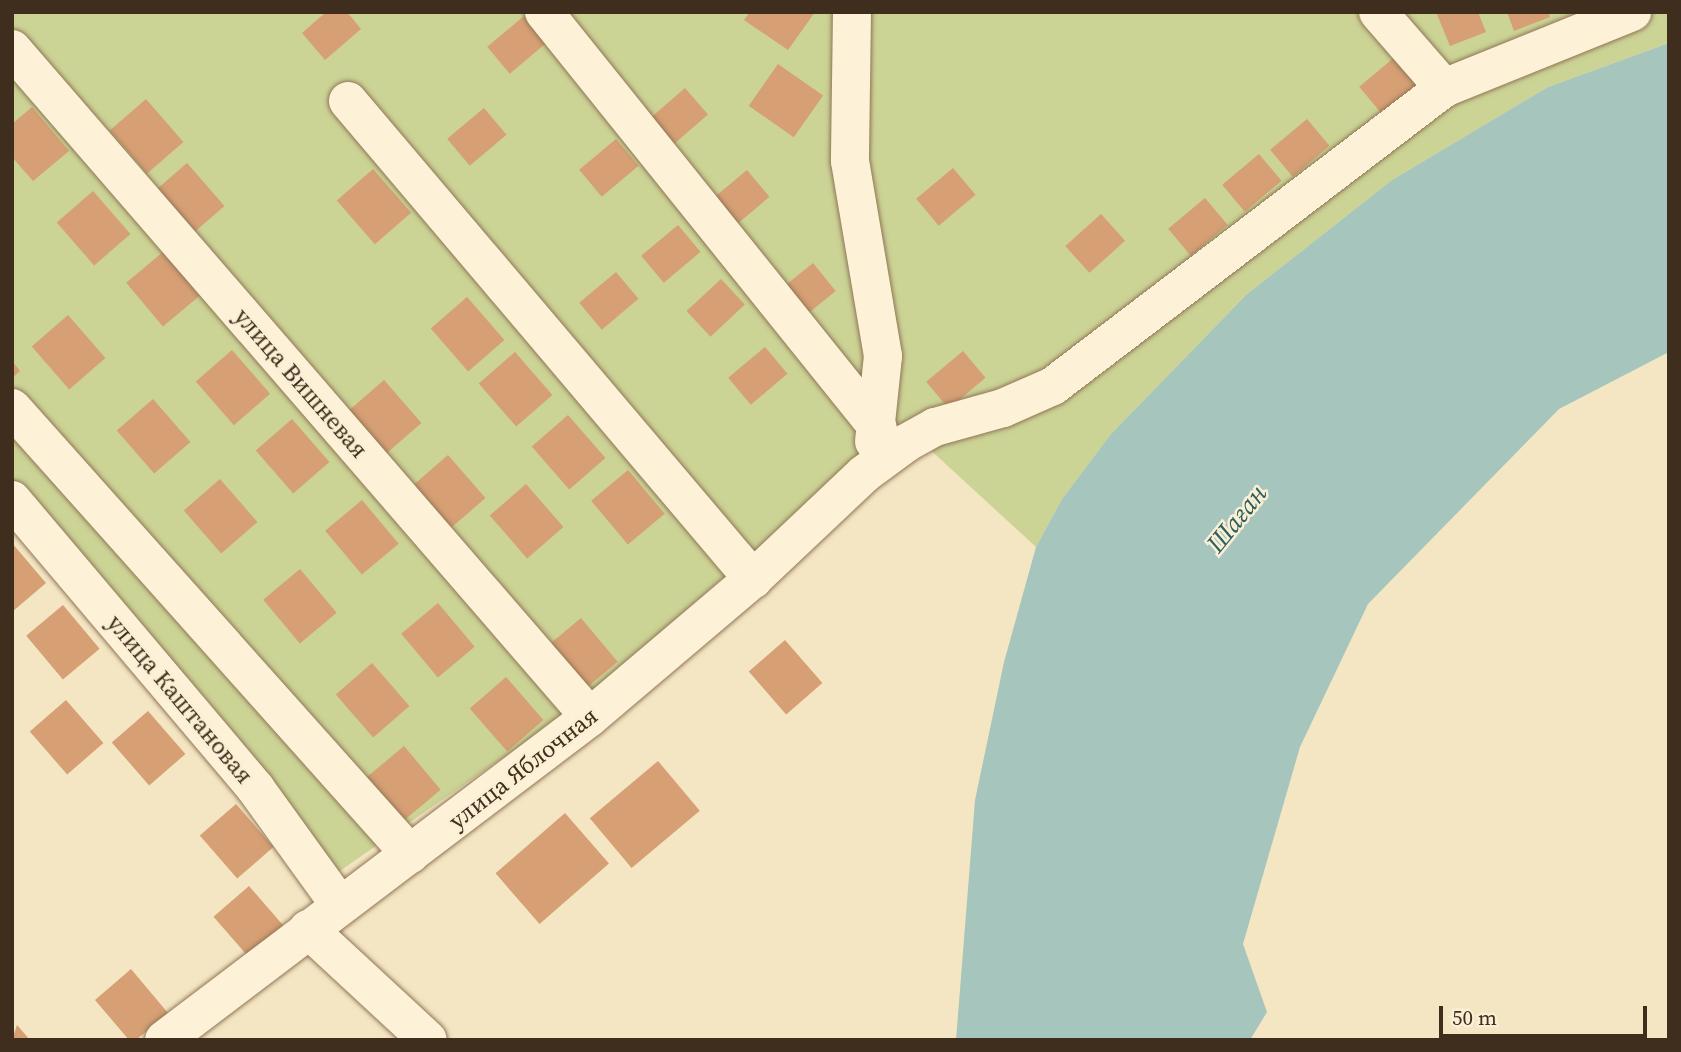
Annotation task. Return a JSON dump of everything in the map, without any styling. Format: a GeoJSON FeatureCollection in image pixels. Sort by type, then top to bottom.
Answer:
{"type":"FeatureCollection","features":[{"type":"Feature","properties":{"kind":"street"},"geometry":{"type":"LineString","coordinates":[[544,12],[878,428]]}},
{"type":"Feature","properties":{"kind":"street"},"geometry":{"type":"LineString","coordinates":[[852,12],[850,161],[883,356],[878,428],[864,474]]}},
{"type":"Feature","properties":{"kind":"street"},"geometry":{"type":"LineString","coordinates":[[1378,12],[1444,88]]}},
{"type":"Feature","properties":{"kind":"street","name":"улица Яблочная"},"geometry":{"type":"LineString","coordinates":[[164,1040],[339,904],[410,854],[590,717],[753,579],[864,474],[935,427],[1003,408],[1053,386],[1444,88],[1632,12]]}},
{"type":"Feature","properties":{"kind":"street","name":"улица Вишневая"},"geometry":{"type":"LineString","coordinates":[[12,49],[590,717]]}},
{"type":"Feature","properties":{"kind":"street"},"geometry":{"type":"LineString","coordinates":[[348,101],[753,579]]}},
{"type":"Feature","properties":{"kind":"street"},"geometry":{"type":"LineString","coordinates":[[12,408],[410,854]]}},
{"type":"Feature","properties":{"kind":"street","name":"улица Каштановая"},"geometry":{"type":"LineString","coordinates":[[12,500],[256,789],[339,904]]}},
{"type":"Feature","properties":{"kind":"street"},"geometry":{"type":"LineString","coordinates":[[308,929],[428,1040]]}},
{"type":"Feature","properties":{"kind":"green space"},"geometry":{"type":"Polygon","coordinates":[[[12,12],[1669,12],[1669,43],[1548,87],[1392,180],[1246,295],[1111,434],[1062,499],[1036,547],[900,422],[580,704],[337,873],[12,510],[12,12]]]}},
{"type":"Feature","properties":{"kind":"water","name":"Шаған"},"geometry":{"type":"Polygon","coordinates":[[[1669,43],[1669,352],[1559,409],[1368,604],[1300,747],[1243,944],[1267,1012],[1250,1040],[956,1040],[975,800],[1004,662],[1036,547],[1062,499],[1111,434],[1246,295],[1392,180],[1548,87],[1669,43]]]}},
{"type":"Feature","properties":{"kind":"building"},"geometry":{"type":"Polygon","coordinates":[[[326,12],[347,12],[361,29],[325,60],[302,33],[326,12]]]}},
{"type":"Feature","properties":{"kind":"building"},"geometry":{"type":"Polygon","coordinates":[[[750,12],[815,12],[788,50],[744,20],[750,12]]]}},
{"type":"Feature","properties":{"kind":"building"},"geometry":{"type":"Polygon","coordinates":[[[1436,12],[1478,12],[1486,32],[1450,46],[1436,12]]]}},
{"type":"Feature","properties":{"kind":"building"},"geometry":{"type":"Polygon","coordinates":[[[1507,12],[1549,12],[1550,17],[1514,31],[1507,12]]]}},
{"type":"Feature","properties":{"kind":"building"},"geometry":{"type":"Polygon","coordinates":[[[524,16],[546,43],[510,74],[487,47],[524,16]]]}},
{"type":"Feature","properties":{"kind":"building"},"geometry":{"type":"Polygon","coordinates":[[[1396,56],[1418,83],[1382,114],[1359,87],[1396,56]]]}},
{"type":"Feature","properties":{"kind":"building"},"geometry":{"type":"Polygon","coordinates":[[[778,64],[823,96],[794,137],[749,106],[778,64]]]}},
{"type":"Feature","properties":{"kind":"building"},"geometry":{"type":"Polygon","coordinates":[[[685,88],[708,114],[672,145],[650,119],[685,88]]]}},
{"type":"Feature","properties":{"kind":"building"},"geometry":{"type":"Polygon","coordinates":[[[146,99],[183,142],[147,174],[110,130],[146,99]]]}},
{"type":"Feature","properties":{"kind":"building"},"geometry":{"type":"Polygon","coordinates":[[[32,107],[69,151],[33,181],[12,157],[12,124],[32,107]]]}},
{"type":"Feature","properties":{"kind":"building"},"geometry":{"type":"Polygon","coordinates":[[[484,108],[506,135],[470,166],[447,139],[484,108]]]}},
{"type":"Feature","properties":{"kind":"building"},"geometry":{"type":"Polygon","coordinates":[[[1307,119],[1329,146],[1293,177],[1270,150],[1307,119]]]}},
{"type":"Feature","properties":{"kind":"building"},"geometry":{"type":"Polygon","coordinates":[[[616,139],[638,166],[602,197],[579,170],[616,139]]]}},
{"type":"Feature","properties":{"kind":"building"},"geometry":{"type":"Polygon","coordinates":[[[1259,154],[1281,181],[1245,212],[1222,185],[1259,154]]]}},
{"type":"Feature","properties":{"kind":"building"},"geometry":{"type":"Polygon","coordinates":[[[187,163],[224,206],[188,238],[151,194],[187,163]]]}},
{"type":"Feature","properties":{"kind":"building"},"geometry":{"type":"Polygon","coordinates":[[[953,168],[975,195],[939,226],[916,199],[953,168]]]}},
{"type":"Feature","properties":{"kind":"building"},"geometry":{"type":"Polygon","coordinates":[[[373,169],[411,213],[375,244],[337,200],[373,169]]]}},
{"type":"Feature","properties":{"kind":"building"},"geometry":{"type":"Polygon","coordinates":[[[747,170],[769,197],[733,228],[710,201],[747,170]]]}},
{"type":"Feature","properties":{"kind":"building"},"geometry":{"type":"Polygon","coordinates":[[[93,191],[130,234],[94,266],[57,222],[93,191]]]}},
{"type":"Feature","properties":{"kind":"building"},"geometry":{"type":"Polygon","coordinates":[[[1205,198],[1227,225],[1191,256],[1168,229],[1205,198]]]}},
{"type":"Feature","properties":{"kind":"building"},"geometry":{"type":"Polygon","coordinates":[[[1101,214],[1125,241],[1089,273],[1065,246],[1101,214]]]}},
{"type":"Feature","properties":{"kind":"building"},"geometry":{"type":"Polygon","coordinates":[[[678,225],[700,252],[664,283],[641,256],[678,225]]]}},
{"type":"Feature","properties":{"kind":"building"},"geometry":{"type":"Polygon","coordinates":[[[163,252],[200,296],[163,327],[126,283],[163,252]]]}},
{"type":"Feature","properties":{"kind":"building"},"geometry":{"type":"Polygon","coordinates":[[[813,263],[836,291],[798,321],[776,293],[813,263]]]}},
{"type":"Feature","properties":{"kind":"building"},"geometry":{"type":"Polygon","coordinates":[[[616,272],[638,299],[602,330],[579,303],[616,272]]]}},
{"type":"Feature","properties":{"kind":"building"},"geometry":{"type":"Polygon","coordinates":[[[721,279],[745,305],[710,337],[687,311],[721,279]]]}},
{"type":"Feature","properties":{"kind":"building"},"geometry":{"type":"Polygon","coordinates":[[[467,297],[504,340],[468,372],[431,328],[467,297]]]}},
{"type":"Feature","properties":{"kind":"building"},"geometry":{"type":"Polygon","coordinates":[[[68,315],[105,358],[69,390],[32,346],[68,315]]]}},
{"type":"Feature","properties":{"kind":"building"},"geometry":{"type":"Polygon","coordinates":[[[765,347],[787,374],[751,405],[728,378],[765,347]]]}},
{"type":"Feature","properties":{"kind":"building"},"geometry":{"type":"Polygon","coordinates":[[[232,350],[270,394],[234,425],[196,381],[232,350]]]}},
{"type":"Feature","properties":{"kind":"building"},"geometry":{"type":"Polygon","coordinates":[[[963,351],[985,378],[949,409],[926,382],[963,351]]]}},
{"type":"Feature","properties":{"kind":"building"},"geometry":{"type":"Polygon","coordinates":[[[515,352],[552,395],[516,427],[479,383],[515,352]]]}},
{"type":"Feature","properties":{"kind":"building"},"geometry":{"type":"Polygon","coordinates":[[[12,361],[20,371],[12,378],[12,361]]]}},
{"type":"Feature","properties":{"kind":"building"},"geometry":{"type":"Polygon","coordinates":[[[384,380],[421,423],[385,455],[348,411],[384,380]]]}},
{"type":"Feature","properties":{"kind":"building"},"geometry":{"type":"Polygon","coordinates":[[[153,399],[190,442],[154,474],[117,430],[153,399]]]}},
{"type":"Feature","properties":{"kind":"building"},"geometry":{"type":"Polygon","coordinates":[[[568,415],[605,458],[569,490],[532,446],[568,415]]]}},
{"type":"Feature","properties":{"kind":"building"},"geometry":{"type":"Polygon","coordinates":[[[292,419],[329,462],[293,494],[256,450],[292,419]]]}},
{"type":"Feature","properties":{"kind":"building"},"geometry":{"type":"Polygon","coordinates":[[[448,455],[485,498],[450,529],[413,486],[448,455]]]}},
{"type":"Feature","properties":{"kind":"building"},"geometry":{"type":"Polygon","coordinates":[[[628,470],[665,514],[628,545],[591,501],[628,470]]]}},
{"type":"Feature","properties":{"kind":"building"},"geometry":{"type":"Polygon","coordinates":[[[220,479],[257,522],[221,554],[184,510],[220,479]]]}},
{"type":"Feature","properties":{"kind":"building"},"geometry":{"type":"Polygon","coordinates":[[[526,484],[563,527],[527,559],[490,515],[526,484]]]}},
{"type":"Feature","properties":{"kind":"building"},"geometry":{"type":"Polygon","coordinates":[[[362,500],[399,544],[362,575],[325,531],[362,500]]]}},
{"type":"Feature","properties":{"kind":"building"},"geometry":{"type":"Polygon","coordinates":[[[12,543],[46,583],[12,612],[12,543]]]}},
{"type":"Feature","properties":{"kind":"building"},"geometry":{"type":"Polygon","coordinates":[[[300,569],[337,613],[300,644],[263,600],[300,569]]]}},
{"type":"Feature","properties":{"kind":"building"},"geometry":{"type":"Polygon","coordinates":[[[438,603],[475,647],[438,678],[401,634],[438,603]]]}},
{"type":"Feature","properties":{"kind":"building"},"geometry":{"type":"Polygon","coordinates":[[[63,605],[100,649],[63,680],[26,636],[63,605]]]}},
{"type":"Feature","properties":{"kind":"building"},"geometry":{"type":"Polygon","coordinates":[[[581,618],[618,662],[581,693],[544,649],[581,618]]]}},
{"type":"Feature","properties":{"kind":"building"},"geometry":{"type":"Polygon","coordinates":[[[785,640],[822,683],[786,715],[749,671],[785,640]]]}},
{"type":"Feature","properties":{"kind":"building"},"geometry":{"type":"Polygon","coordinates":[[[372,663],[409,706],[373,738],[336,694],[372,663]]]}},
{"type":"Feature","properties":{"kind":"building"},"geometry":{"type":"Polygon","coordinates":[[[506,677],[543,720],[507,752],[470,708],[506,677]]]}},
{"type":"Feature","properties":{"kind":"building"},"geometry":{"type":"Polygon","coordinates":[[[66,700],[103,743],[67,775],[30,731],[66,700]]]}},
{"type":"Feature","properties":{"kind":"building"},"geometry":{"type":"Polygon","coordinates":[[[148,711],[185,754],[149,786],[112,742],[148,711]]]}},
{"type":"Feature","properties":{"kind":"building"},"geometry":{"type":"Polygon","coordinates":[[[404,746],[441,790],[404,821],[367,777],[404,746]]]}},
{"type":"Feature","properties":{"kind":"building"},"geometry":{"type":"Polygon","coordinates":[[[658,761],[700,811],[632,868],[590,818],[658,761]]]}},
{"type":"Feature","properties":{"kind":"building"},"geometry":{"type":"Polygon","coordinates":[[[236,804],[273,847],[237,879],[200,835],[236,804]]]}},
{"type":"Feature","properties":{"kind":"building"},"geometry":{"type":"Polygon","coordinates":[[[565,813],[609,864],[540,924],[496,873],[565,813]]]}},
{"type":"Feature","properties":{"kind":"building"},"geometry":{"type":"Polygon","coordinates":[[[249,886],[286,929],[251,960],[214,917],[249,886]]]}},
{"type":"Feature","properties":{"kind":"building"},"geometry":{"type":"Polygon","coordinates":[[[131,969],[168,1013],[136,1040],[129,1040],[95,1000],[131,969]]]}},
{"type":"Feature","properties":{"kind":"building"},"geometry":{"type":"Polygon","coordinates":[[[17,1025],[30,1040],[12,1040],[17,1025]]]}}]}
